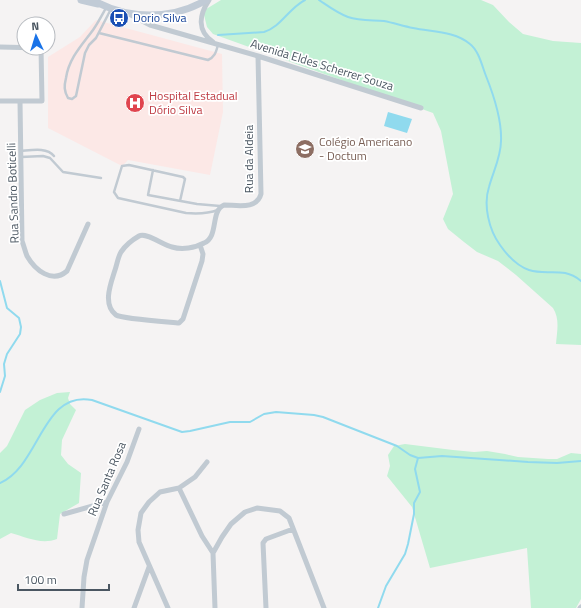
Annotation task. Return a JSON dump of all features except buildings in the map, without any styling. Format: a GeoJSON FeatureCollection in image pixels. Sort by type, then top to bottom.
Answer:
{"type":"FeatureCollection","features":[{"type":"Feature","properties":{"kind":"main road"},"geometry":{"type":"LineString","coordinates":[[81,0],[124,12],[151,15],[187,9],[208,0]]}},
{"type":"Feature","properties":{"kind":"main road"},"geometry":{"type":"LineString","coordinates":[[93,0],[107,7]]}},
{"type":"Feature","properties":{"kind":"street"},"geometry":{"type":"LineString","coordinates":[[208,0],[202,13],[201,24],[206,36],[217,44]]}},
{"type":"Feature","properties":{"kind":"street","name":"Avenida Eldes Scherrer Souza"},"geometry":{"type":"LineString","coordinates":[[124,12],[150,25],[258,56],[421,108]]}},
{"type":"Feature","properties":{"kind":"street"},"geometry":{"type":"LineString","coordinates":[[0,47],[16,47]]}},
{"type":"Feature","properties":{"kind":"street"},"geometry":{"type":"LineString","coordinates":[[0,101],[42,101],[41,56]]}},
{"type":"Feature","properties":{"kind":"street","name":"Rua da Aldeia"},"geometry":{"type":"LineString","coordinates":[[219,208],[224,205],[250,205],[257,202],[261,194],[258,56]]}},
{"type":"Feature","properties":{"kind":"street","name":"Rua Sandro Boticelli"},"geometry":{"type":"LineString","coordinates":[[20,101],[22,241],[27,256],[36,268],[48,276],[56,277],[62,275],[67,271],[88,224]]}},
{"type":"Feature","properties":{"kind":"street"},"geometry":{"type":"LineString","coordinates":[[200,245],[203,254],[202,261],[183,320],[179,322],[131,319],[121,318],[115,314],[109,303],[108,293],[120,253],[134,239],[141,235],[146,235],[164,245],[181,249],[200,245],[208,241],[211,237],[219,208]]}},
{"type":"Feature","properties":{"kind":"street","name":"Rua Santa Rosa"},"geometry":{"type":"LineString","coordinates":[[82,608],[87,560],[106,502],[127,462],[138,429]]}},
{"type":"Feature","properties":{"kind":"street"},"geometry":{"type":"LineString","coordinates":[[168,608],[139,542],[138,530],[142,513],[149,502],[160,492],[179,488],[195,477],[207,462]]}},
{"type":"Feature","properties":{"kind":"street"},"geometry":{"type":"LineString","coordinates":[[179,488],[202,536],[213,553],[215,608]]}},
{"type":"Feature","properties":{"kind":"street"},"geometry":{"type":"LineString","coordinates":[[64,514],[106,502]]}},
{"type":"Feature","properties":{"kind":"street"},"geometry":{"type":"LineString","coordinates":[[213,553],[231,524],[245,512],[256,508],[280,512],[289,518],[324,608]]}},
{"type":"Feature","properties":{"kind":"street"},"geometry":{"type":"LineString","coordinates":[[266,608],[263,543],[266,539],[294,529]]}},
{"type":"Feature","properties":{"kind":"street"},"geometry":{"type":"LineString","coordinates":[[134,608],[149,567]]}},
{"type":"Feature","properties":{"kind":"lane"},"geometry":{"type":"LineString","coordinates":[[107,7],[99,33],[84,53],[76,96],[72,99],[68,98],[64,88],[67,69],[78,48],[93,30],[107,7]]}},
{"type":"Feature","properties":{"kind":"lane"},"geometry":{"type":"LineString","coordinates":[[99,33],[208,60],[216,53],[217,44]]}},
{"type":"Feature","properties":{"kind":"lane"},"geometry":{"type":"LineString","coordinates":[[21,151],[46,151],[51,152],[54,156]]}},
{"type":"Feature","properties":{"kind":"lane"},"geometry":{"type":"LineString","coordinates":[[21,157],[43,156],[50,158],[63,172],[101,178]]}},
{"type":"Feature","properties":{"kind":"lane"},"geometry":{"type":"LineString","coordinates":[[180,201],[185,179],[183,177],[129,165],[122,166],[114,192],[118,198],[186,213],[209,214],[219,208]]}},
{"type":"Feature","properties":{"kind":"lane"},"geometry":{"type":"LineString","coordinates":[[153,170],[148,195],[219,208]]}},
{"type":"Feature","properties":{"kind":"shaded area","name":"Hospital Estadual Dório Silva"},"geometry":{"type":"Polygon","coordinates":[[[96,20],[222,54],[223,112],[210,175],[128,160],[122,166],[48,128],[48,57],[56,56],[56,52],[80,37],[96,20]]]}},
{"type":"Feature","properties":{"kind":"green space"},"geometry":{"type":"Polygon","coordinates":[[[221,0],[481,0],[493,5],[523,34],[553,41],[581,43],[581,345],[556,344],[557,316],[553,308],[498,261],[477,252],[448,229],[443,219],[453,194],[441,131],[433,113],[213,34],[207,27],[203,11],[221,0]]]}},
{"type":"Feature","properties":{"kind":"green space"},"geometry":{"type":"Polygon","coordinates":[[[70,392],[68,398],[70,404],[76,410],[62,440],[61,455],[68,464],[81,473],[79,503],[60,514],[57,539],[51,541],[39,541],[11,533],[0,539],[0,453],[7,446],[25,410],[40,400],[57,393],[70,392]]]}},
{"type":"Feature","properties":{"kind":"green space"},"geometry":{"type":"Polygon","coordinates":[[[405,444],[474,452],[487,451],[518,457],[548,459],[557,459],[571,453],[581,454],[581,599],[576,608],[531,608],[527,548],[430,568],[412,507],[387,476],[390,466],[388,455],[394,446],[405,444]]]}},
{"type":"Feature","properties":{"kind":"water"},"geometry":{"type":"Polygon","coordinates":[[[388,112],[412,119],[407,133],[384,126],[388,112]]]}},
{"type":"Feature","properties":{"kind":"waterway"},"geometry":{"type":"LineString","coordinates":[[218,35],[264,32],[270,30],[299,3],[305,0]]}},
{"type":"Feature","properties":{"kind":"waterway"},"geometry":{"type":"LineString","coordinates":[[319,0],[348,17],[361,20],[384,21],[413,28],[450,34],[464,40],[473,47],[480,59],[492,92],[500,124],[500,153],[487,194],[488,217],[496,239],[506,253],[516,263],[529,270],[536,272],[568,274],[581,281]]}},
{"type":"Feature","properties":{"kind":"waterway"},"geometry":{"type":"LineString","coordinates":[[0,281],[7,308],[19,318],[21,327],[20,334],[7,354],[4,364],[5,376],[0,392]]}},
{"type":"Feature","properties":{"kind":"waterway"},"geometry":{"type":"LineString","coordinates":[[0,483],[13,474],[24,461],[34,447],[51,417],[62,406],[75,400],[92,400],[182,432],[230,422],[250,422],[264,414],[276,412],[323,417],[397,446],[410,455],[418,458],[442,456],[528,462],[557,463],[581,461]]}},
{"type":"Feature","properties":{"kind":"waterway"},"geometry":{"type":"LineString","coordinates":[[378,608],[386,586],[405,554],[408,544],[414,514],[414,503],[420,492],[415,469],[418,458]]}},
{"type":"Feature","properties":{"kind":"place","name":"Dorio Silva"},"geometry":{"type":"Point","coordinates":[119,18]}},
{"type":"Feature","properties":{"kind":"place","name":"Hospital Estadual Dório Silva"},"geometry":{"type":"Point","coordinates":[135,103]}},
{"type":"Feature","properties":{"kind":"place","name":"Colégio Americano - Doctum"},"geometry":{"type":"Point","coordinates":[305,149]}}]}
